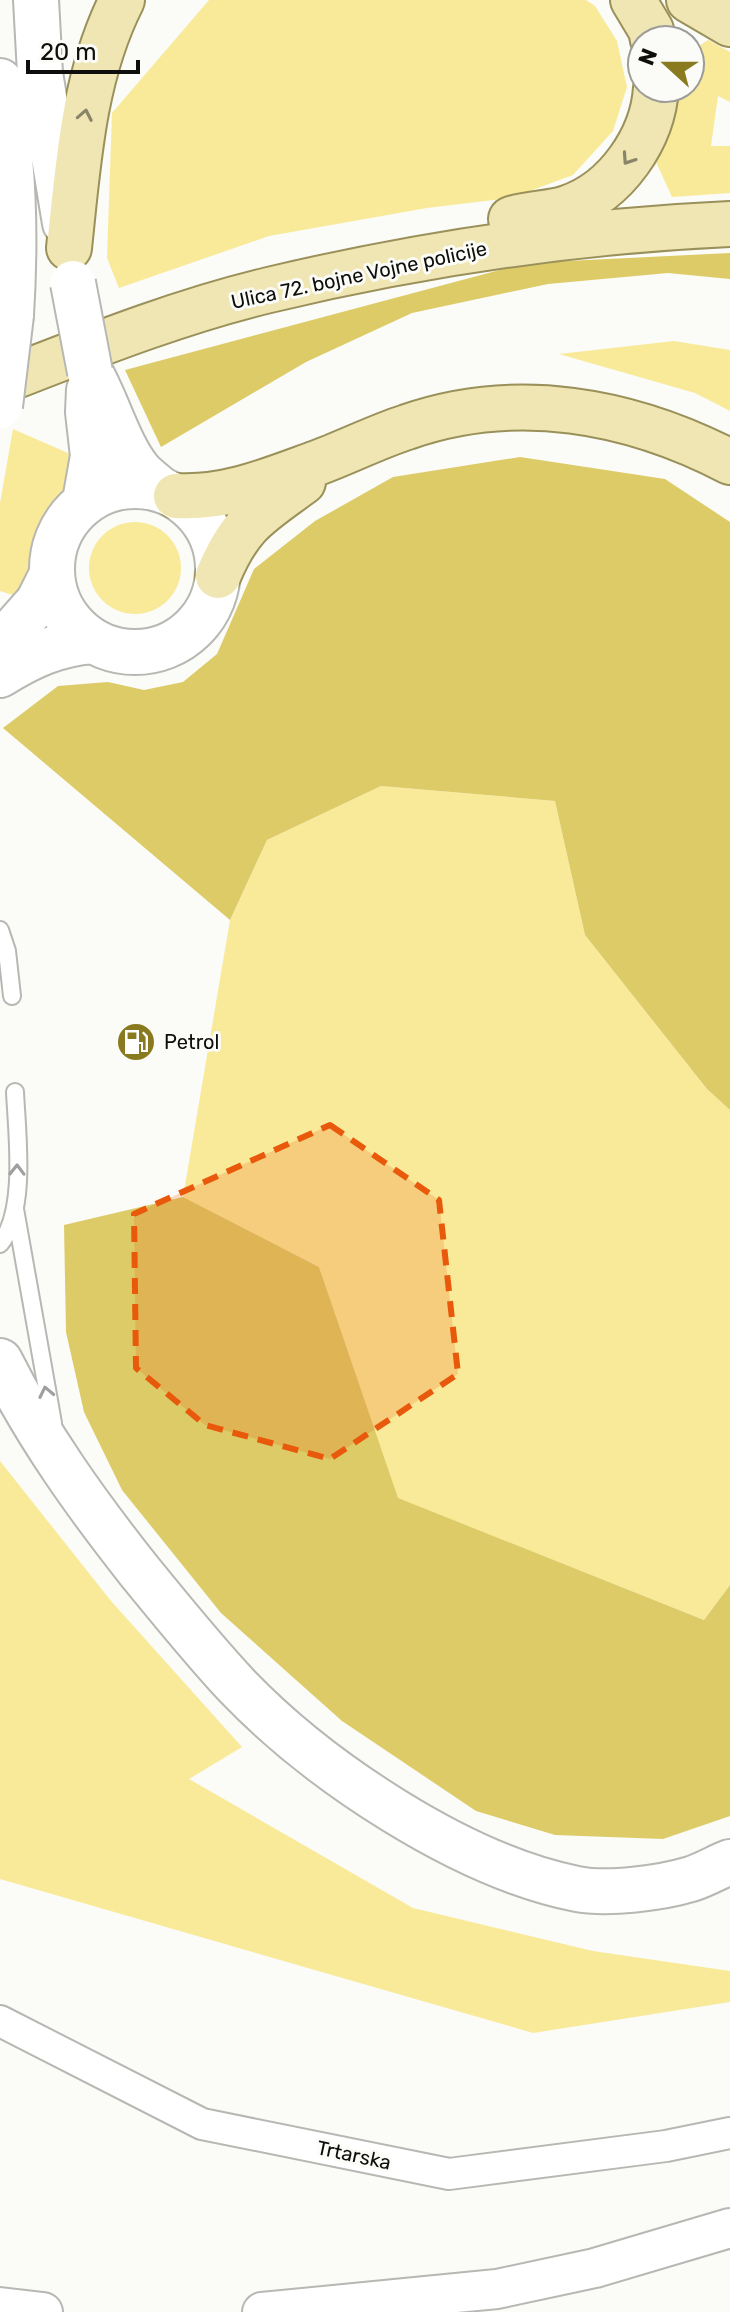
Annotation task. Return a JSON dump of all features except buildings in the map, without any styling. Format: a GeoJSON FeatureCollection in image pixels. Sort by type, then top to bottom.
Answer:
{"type":"FeatureCollection","features":[{"type":"Feature","properties":{"kind":"main road"},"geometry":{"type":"LineString","coordinates":[[36,0],[40,73],[90,372],[88,412],[93,456],[85,501]]}},
{"type":"Feature","properties":{"kind":"main road"},"geometry":{"type":"LineString","coordinates":[[52,140],[61,32],[67,0]]}},
{"type":"Feature","properties":{"kind":"main road"},"geometry":{"type":"LineString","coordinates":[[71,266],[82,133],[93,75],[107,30],[122,0]]}},
{"type":"Feature","properties":{"kind":"main road"},"geometry":{"type":"LineString","coordinates":[[633,0],[647,24]]}},
{"type":"Feature","properties":{"kind":"main road"},"geometry":{"type":"LineString","coordinates":[[689,0],[730,24]]}},
{"type":"Feature","properties":{"kind":"main road"},"geometry":{"type":"LineString","coordinates":[[0,81],[13,185],[6,264],[11,315],[0,406]]}},
{"type":"Feature","properties":{"kind":"main road"},"geometry":{"type":"LineString","coordinates":[[454,251],[489,226],[528,213],[567,208],[601,190],[621,170],[642,139],[655,104]]}},
{"type":"Feature","properties":{"kind":"main road","name":"Ulica 72. bojne Vojne policije"},"geometry":{"type":"LineString","coordinates":[[0,382],[129,333],[267,290],[454,251],[617,232],[730,224]]}},
{"type":"Feature","properties":{"kind":"main road"},"geometry":{"type":"LineString","coordinates":[[90,372],[105,398],[127,452],[140,471],[199,514],[212,536],[218,576]]}},
{"type":"Feature","properties":{"kind":"main road"},"geometry":{"type":"LineString","coordinates":[[344,453],[255,516],[238,536],[218,576],[209,606],[194,627],[173,643],[149,651],[116,651],[92,641],[66,617],[58,603],[51,576],[58,535],[70,516],[85,501],[114,488],[136,485],[167,492],[218,496],[344,453],[408,426],[470,411],[543,407],[589,412],[643,424],[696,444],[730,462]]}},
{"type":"Feature","properties":{"kind":"main road"},"geometry":{"type":"LineString","coordinates":[[0,645],[38,602],[51,576]]}},
{"type":"Feature","properties":{"kind":"main road"},"geometry":{"type":"LineString","coordinates":[[0,675],[46,650],[92,641]]}},
{"type":"Feature","properties":{"kind":"main road"},"geometry":{"type":"LineString","coordinates":[[0,1361],[25,1410],[62,1468],[162,1599],[239,1688],[318,1758],[383,1804],[460,1847],[526,1874],[579,1889],[629,1889],[691,1879],[730,1862]]}},
{"type":"Feature","properties":{"kind":"street","name":"Trtarska"},"geometry":{"type":"LineString","coordinates":[[0,2021],[202,2124],[449,2174],[666,2146],[730,2133]]}},
{"type":"Feature","properties":{"kind":"street"},"geometry":{"type":"LineString","coordinates":[[262,2312],[497,2289],[595,2268],[730,2228]]}},
{"type":"Feature","properties":{"kind":"street"},"geometry":{"type":"LineString","coordinates":[[0,2307],[43,2312]]}},
{"type":"Feature","properties":{"kind":"lane"},"geometry":{"type":"LineString","coordinates":[[0,930],[7,951],[12,996]]}},
{"type":"Feature","properties":{"kind":"lane"},"geometry":{"type":"LineString","coordinates":[[15,1092],[15,1209],[62,1468]]}},
{"type":"Feature","properties":{"kind":"lane"},"geometry":{"type":"LineString","coordinates":[[0,1244],[12,1224],[15,1209]]}},
{"type":"Feature","properties":{"kind":"highlighted area"},"geometry":{"type":"Polygon","coordinates":[[[330,1125],[439,1200],[458,1374],[330,1459],[205,1425],[136,1368],[134,1214],[330,1125]]]}},
{"type":"Feature","properties":{"kind":"shaded area"},"geometry":{"type":"Polygon","coordinates":[[[209,0],[586,0],[595,6],[617,41],[626,82],[613,131],[573,175],[511,198],[427,208],[269,236],[119,288],[107,258],[112,113],[209,0]]]}},
{"type":"Feature","properties":{"kind":"shaded area"},"geometry":{"type":"Polygon","coordinates":[[[706,41],[730,52],[730,102],[718,96],[711,146],[730,146],[730,193],[672,197],[656,162],[674,115],[674,104],[706,104],[706,41]]]}},
{"type":"Feature","properties":{"kind":"shaded area"},"geometry":{"type":"Polygon","coordinates":[[[730,253],[730,279],[668,273],[548,284],[412,313],[306,362],[161,447],[125,370],[526,263],[730,253]]]}},
{"type":"Feature","properties":{"kind":"shaded area"},"geometry":{"type":"Polygon","coordinates":[[[674,341],[730,350],[730,411],[695,393],[559,354],[674,341]]]}},
{"type":"Feature","properties":{"kind":"shaded area"},"geometry":{"type":"Polygon","coordinates":[[[13,429],[77,457],[68,491],[54,510],[39,543],[34,570],[19,597],[0,591],[0,503],[13,429]]]}},
{"type":"Feature","properties":{"kind":"shaded area"},"geometry":{"type":"Polygon","coordinates":[[[520,457],[665,479],[730,522],[730,1110],[707,1089],[585,935],[555,801],[381,786],[267,840],[230,920],[3,728],[58,686],[108,682],[144,690],[183,682],[217,654],[254,569],[315,521],[393,477],[520,457]]]}},
{"type":"Feature","properties":{"kind":"shaded area"},"geometry":{"type":"Polygon","coordinates":[[[135,522],[153,526],[167,536],[177,550],[181,568],[177,586],[167,600],[153,610],[135,614],[117,610],[103,600],[93,586],[89,568],[93,550],[103,536],[117,526],[135,522]]]}},
{"type":"Feature","properties":{"kind":"shaded area"},"geometry":{"type":"Polygon","coordinates":[[[381,786],[555,801],[585,935],[707,1089],[730,1110],[730,1585],[704,1620],[397,1498],[319,1267],[183,1197],[230,920],[267,840],[381,786]]]}},
{"type":"Feature","properties":{"kind":"shaded area"},"geometry":{"type":"Polygon","coordinates":[[[183,1197],[319,1267],[398,1498],[704,1620],[730,1585],[730,1816],[663,1839],[555,1835],[476,1811],[342,1721],[221,1613],[122,1490],[84,1412],[66,1332],[64,1225],[183,1197]]]}},
{"type":"Feature","properties":{"kind":"shaded area"},"geometry":{"type":"Polygon","coordinates":[[[0,1461],[111,1601],[242,1747],[189,1779],[413,1908],[593,1951],[730,1971],[730,2002],[533,2033],[0,1879],[0,1461]]]}},
{"type":"Feature","properties":{"kind":"place","name":"Petrol"},"geometry":{"type":"Point","coordinates":[136,1042]}}]}
